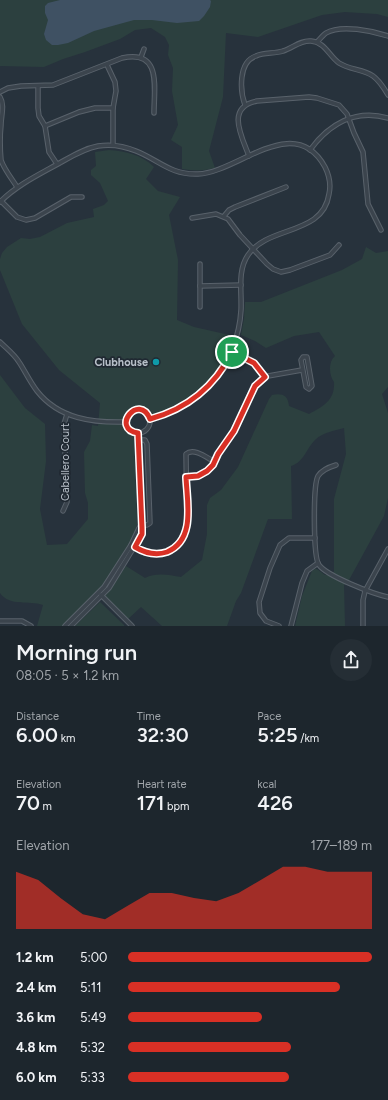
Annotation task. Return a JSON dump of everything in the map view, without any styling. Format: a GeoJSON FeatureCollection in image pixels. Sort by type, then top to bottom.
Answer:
{"type":"FeatureCollection","features":[{"type":"Feature","properties":{"kind":"street"},"geometry":{"type":"LineString","coordinates":[[317,42],[326,33],[340,30],[369,31],[388,36]]}},
{"type":"Feature","properties":{"kind":"street"},"geometry":{"type":"LineString","coordinates":[[245,105],[242,93],[243,73],[248,58],[261,54],[283,51],[304,41],[317,42],[324,47],[340,64],[372,75],[381,84],[388,95]]}},
{"type":"Feature","properties":{"kind":"street"},"geometry":{"type":"LineString","coordinates":[[141,57],[144,48]]}},
{"type":"Feature","properties":{"kind":"street"},"geometry":{"type":"LineString","coordinates":[[0,92],[8,88],[21,86],[53,85],[133,55],[141,57],[150,64],[154,72],[154,113]]}},
{"type":"Feature","properties":{"kind":"street"},"geometry":{"type":"LineString","coordinates":[[107,65],[115,82],[116,91],[113,108],[113,145]]}},
{"type":"Feature","properties":{"kind":"street"},"geometry":{"type":"LineString","coordinates":[[38,86],[39,116],[45,126],[49,152],[57,164]]}},
{"type":"Feature","properties":{"kind":"street"},"geometry":{"type":"LineString","coordinates":[[0,97],[2,99],[0,124],[1,159],[17,187]]}},
{"type":"Feature","properties":{"kind":"street"},"geometry":{"type":"LineString","coordinates":[[249,156],[238,123],[240,112],[245,105],[257,101],[312,97],[339,105],[344,109],[363,152],[366,190],[370,208],[381,230]]}},
{"type":"Feature","properties":{"kind":"street"},"geometry":{"type":"LineString","coordinates":[[45,126],[79,112],[95,108],[113,108]]}},
{"type":"Feature","properties":{"kind":"street"},"geometry":{"type":"LineString","coordinates":[[310,150],[324,133],[334,126],[349,119],[370,116],[388,118]]}},
{"type":"Feature","properties":{"kind":"street"},"geometry":{"type":"LineString","coordinates":[[82,197],[71,197],[35,218],[26,220],[17,217],[1,202],[17,187],[78,153],[100,146],[113,145],[133,149],[147,155],[170,170],[189,174],[205,174],[215,171],[280,144],[296,145],[310,150],[324,166],[329,179],[329,198],[317,218],[311,222],[271,237],[253,249],[248,255],[242,267],[240,322],[237,336],[232,352],[217,376],[200,394],[181,407],[150,419]]}},
{"type":"Feature","properties":{"kind":"street"},"geometry":{"type":"LineString","coordinates":[[224,216],[229,210],[235,207],[286,187]]}},
{"type":"Feature","properties":{"kind":"street"},"geometry":{"type":"LineString","coordinates":[[192,218],[212,214],[224,216],[270,267],[281,272],[330,255],[339,244]]}},
{"type":"Feature","properties":{"kind":"street"},"geometry":{"type":"LineString","coordinates":[[200,264],[200,306]]}},
{"type":"Feature","properties":{"kind":"street"},"geometry":{"type":"LineString","coordinates":[[200,286],[241,285]]}},
{"type":"Feature","properties":{"kind":"street"},"geometry":{"type":"LineString","coordinates":[[0,342],[18,361],[40,394],[50,404],[77,418],[90,421],[126,422]]}},
{"type":"Feature","properties":{"kind":"street"},"geometry":{"type":"LineString","coordinates":[[232,352],[254,363],[265,377]]}},
{"type":"Feature","properties":{"kind":"street"},"geometry":{"type":"LineString","coordinates":[[307,357],[309,361],[312,384],[310,388],[306,387],[302,370],[301,360],[307,357]]}},
{"type":"Feature","properties":{"kind":"street"},"geometry":{"type":"LineString","coordinates":[[186,477],[198,476],[211,468],[218,454],[234,431],[255,386],[265,377],[302,370]]}},
{"type":"Feature","properties":{"kind":"street"},"geometry":{"type":"LineString","coordinates":[[138,409],[146,412],[150,419],[147,429],[138,433],[131,431],[126,422],[128,414],[138,409]]}},
{"type":"Feature","properties":{"kind":"street","name":"Cabellero Court"},"geometry":{"type":"LineString","coordinates":[[63,511],[67,502],[64,424],[67,414]]}},
{"type":"Feature","properties":{"kind":"street"},"geometry":{"type":"LineString","coordinates":[[71,626],[100,594],[133,546],[139,528],[142,525],[138,433]]}},
{"type":"Feature","properties":{"kind":"street"},"geometry":{"type":"LineString","coordinates":[[138,440],[145,440],[147,444],[150,523],[147,525],[142,525]]}},
{"type":"Feature","properties":{"kind":"street"},"geometry":{"type":"LineString","coordinates":[[133,546],[146,553],[162,553],[173,549],[182,541],[186,531],[187,522],[186,454],[195,452],[215,462]]}},
{"type":"Feature","properties":{"kind":"street"},"geometry":{"type":"LineString","coordinates":[[336,464],[324,470],[317,480],[315,556],[318,563],[324,570],[365,591],[388,597]]}},
{"type":"Feature","properties":{"kind":"street"},"geometry":{"type":"LineString","coordinates":[[279,626],[266,621],[260,613],[259,602],[270,568],[280,545],[289,538],[315,538]]}},
{"type":"Feature","properties":{"kind":"street"},"geometry":{"type":"LineString","coordinates":[[363,626],[363,600],[365,591],[388,549]]}},
{"type":"Feature","properties":{"kind":"street"},"geometry":{"type":"LineString","coordinates":[[291,626],[302,583],[307,571],[318,563]]}},
{"type":"Feature","properties":{"kind":"street"},"geometry":{"type":"LineString","coordinates":[[65,626],[100,594]]}},
{"type":"Feature","properties":{"kind":"street"},"geometry":{"type":"LineString","coordinates":[[100,594],[132,626]]}},
{"type":"Feature","properties":{"kind":"street"},"geometry":{"type":"LineString","coordinates":[[0,621],[22,621],[31,626]]}},
{"type":"Feature","properties":{"kind":"green space"},"geometry":{"type":"Polygon","coordinates":[[[0,0],[388,0],[388,17],[377,14],[345,12],[322,15],[258,37],[226,33],[223,97],[209,151],[215,168],[195,170],[182,169],[182,147],[171,140],[178,125],[172,91],[173,68],[168,55],[169,45],[165,37],[151,28],[135,30],[120,39],[44,67],[0,66],[0,0]]]}},
{"type":"Feature","properties":{"kind":"green space"},"geometry":{"type":"Polygon","coordinates":[[[109,150],[122,151],[144,159],[154,167],[146,179],[158,191],[180,197],[169,215],[178,260],[177,320],[194,327],[234,336],[229,351],[214,376],[194,395],[169,410],[154,416],[142,408],[134,408],[130,410],[126,416],[125,424],[127,430],[134,438],[137,525],[133,538],[104,584],[63,626],[37,626],[43,605],[14,602],[4,597],[0,593],[0,375],[25,408],[45,424],[46,461],[40,509],[47,545],[67,544],[88,519],[88,503],[85,493],[84,452],[90,441],[92,425],[98,426],[100,403],[59,370],[22,324],[0,270],[0,259],[2,253],[7,247],[21,238],[30,239],[40,237],[67,223],[94,217],[93,209],[104,205],[108,201],[100,183],[91,175],[91,170],[96,166],[95,152],[109,150]]]}},
{"type":"Feature","properties":{"kind":"green space"},"geometry":{"type":"Polygon","coordinates":[[[366,247],[376,253],[388,251],[388,387],[382,394],[388,413],[388,498],[384,516],[349,580],[344,585],[345,626],[295,626],[302,596],[312,571],[317,569],[325,575],[334,572],[334,499],[346,454],[344,428],[318,437],[299,462],[291,466],[292,519],[268,519],[241,593],[236,601],[227,626],[162,626],[141,607],[127,620],[106,598],[106,595],[126,566],[145,578],[158,575],[181,577],[202,560],[207,534],[207,505],[210,498],[221,490],[238,467],[272,395],[279,394],[286,397],[289,406],[309,414],[328,402],[333,393],[334,382],[331,376],[330,365],[335,356],[319,332],[294,336],[266,348],[241,335],[245,302],[261,302],[342,270],[362,259],[366,247]]]}},
{"type":"Feature","properties":{"kind":"green space"},"geometry":{"type":"Polygon","coordinates":[[[100,602],[124,626],[75,626],[100,602]]]}},
{"type":"Feature","properties":{"kind":"water"},"geometry":{"type":"Polygon","coordinates":[[[60,0],[211,1],[210,7],[199,21],[177,23],[152,20],[134,20],[94,31],[68,43],[52,45],[46,40],[44,34],[48,20],[45,13],[45,6],[48,3],[60,0]]]}},
{"type":"Feature","properties":{"kind":"place","name":"Clubhouse"},"geometry":{"type":"Point","coordinates":[156,362]}},
{"type":"Feature","properties":{"kind":"route"},"geometry":{"type":"LineString","coordinates":[[232,352],[254,363],[265,377],[255,386],[234,431],[218,454],[213,465],[207,471],[198,476],[186,477],[187,522],[185,536],[182,541],[168,552],[156,554],[146,553],[135,547],[142,534],[138,433],[129,429],[126,418],[128,414],[138,409],[146,412],[150,419],[172,412],[187,404],[212,383],[232,352]]}}]}
